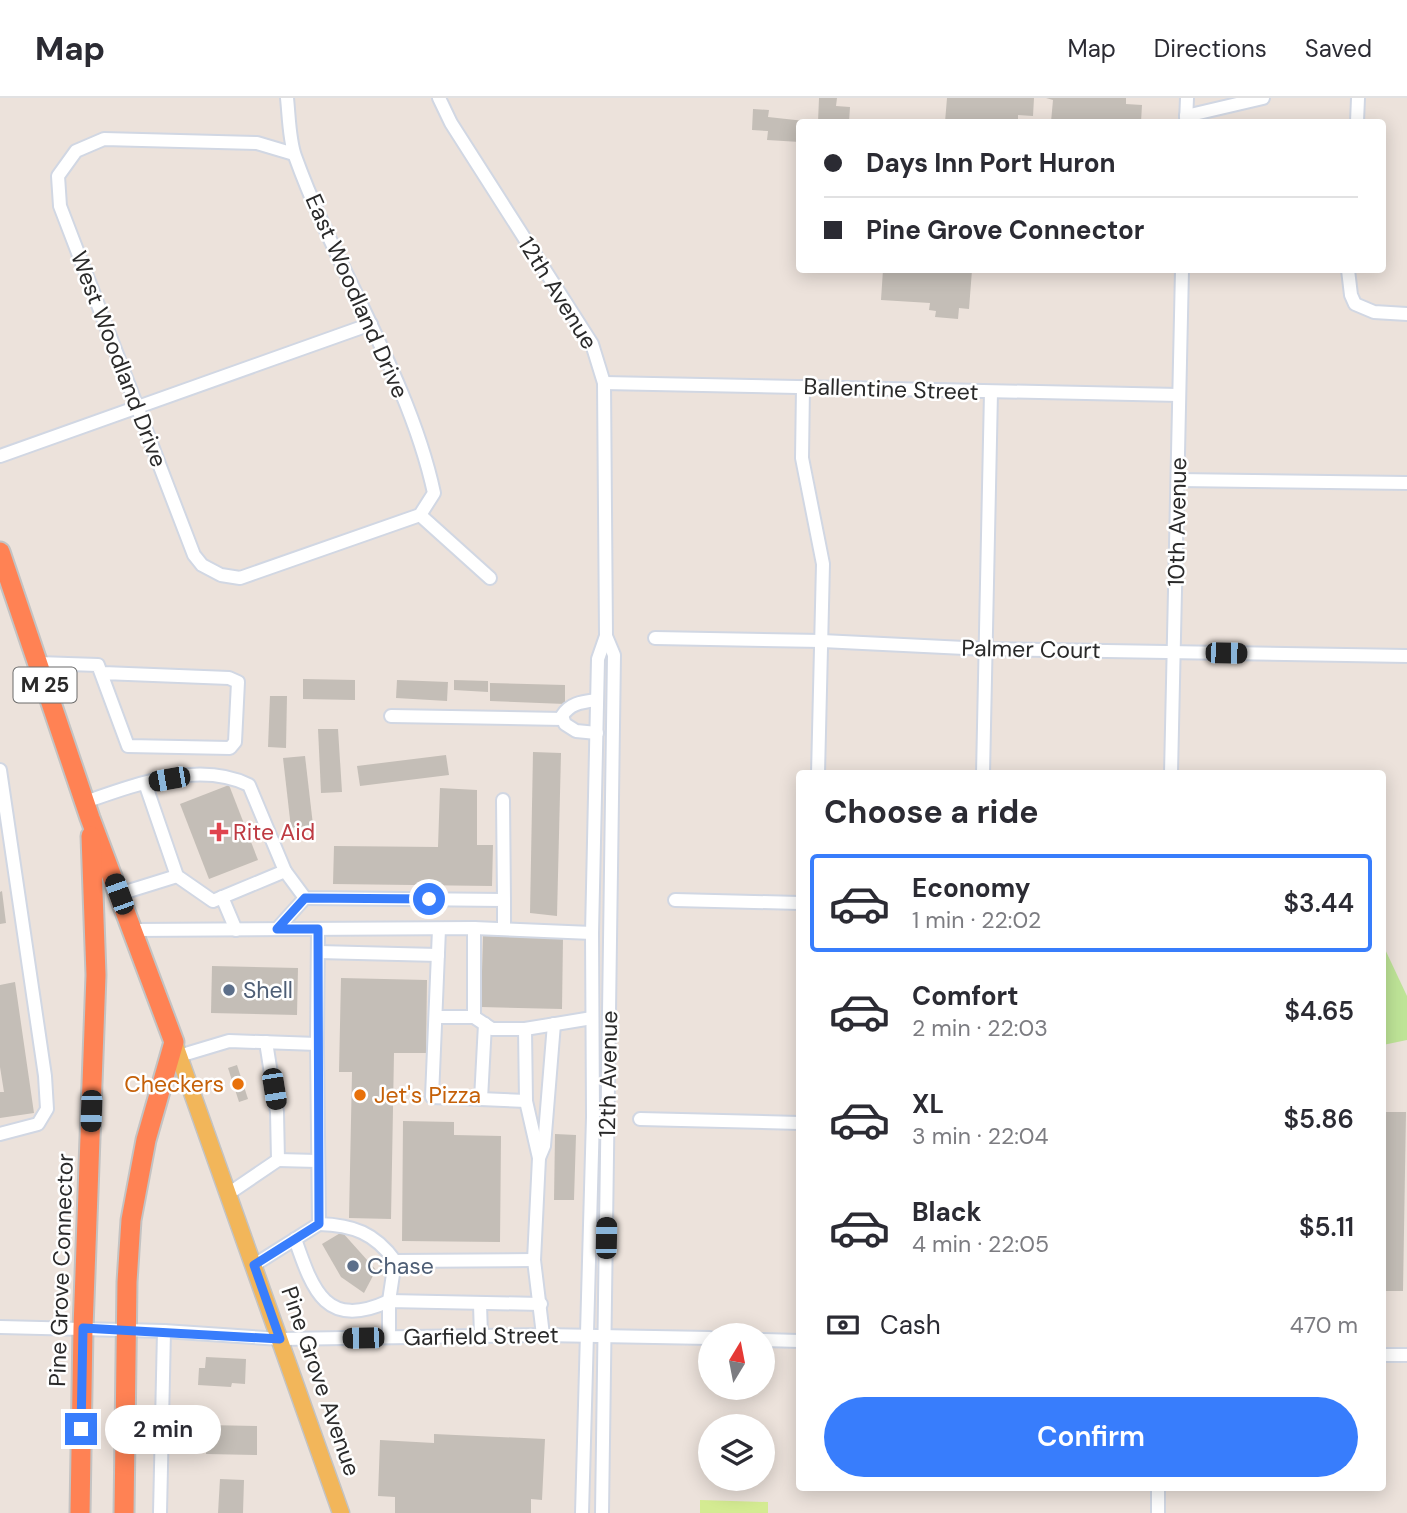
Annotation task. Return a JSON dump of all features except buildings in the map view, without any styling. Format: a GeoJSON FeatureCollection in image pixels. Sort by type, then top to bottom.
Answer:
{"type":"FeatureCollection","features":[{"type":"Feature","properties":{"kind":"highway","name":"Pine Grove Avenue"},"geometry":{"type":"LineString","coordinates":[[0,552],[88,810],[177,1049]]}},
{"type":"Feature","properties":{"kind":"highway","name":"Pine Grove Connector"},"geometry":{"type":"LineString","coordinates":[[80,1513],[83,1328],[96,975],[88,810]]}},
{"type":"Feature","properties":{"kind":"highway"},"geometry":{"type":"LineString","coordinates":[[124,1513],[128,1250],[136,1182],[177,1049]]}},
{"type":"Feature","properties":{"kind":"main road","name":"Pine Grove Avenue"},"geometry":{"type":"LineString","coordinates":[[177,1049],[341,1513]]}},
{"type":"Feature","properties":{"kind":"street","name":"East Woodland Drive"},"geometry":{"type":"LineString","coordinates":[[287,98],[294,154],[371,324],[427,460],[434,493],[420,515]]}},
{"type":"Feature","properties":{"kind":"street","name":"12th Avenue"},"geometry":{"type":"LineString","coordinates":[[439,98],[451,123],[592,344],[604,383],[606,636],[598,659],[592,933],[593,1117],[582,1513]]}},
{"type":"Feature","properties":{"kind":"street"},"geometry":{"type":"LineString","coordinates":[[1186,98],[1186,119],[1263,98]]}},
{"type":"Feature","properties":{"kind":"street"},"geometry":{"type":"LineString","coordinates":[[1357,119],[1358,98]]}},
{"type":"Feature","properties":{"kind":"street","name":"West Woodland Drive"},"geometry":{"type":"LineString","coordinates":[[294,154],[267,144],[104,139],[84,145],[64,163],[58,176],[57,196],[194,555],[211,570],[240,579],[420,515]]}},
{"type":"Feature","properties":{"kind":"street","name":"10th Avenue"},"geometry":{"type":"LineString","coordinates":[[1171,770],[1182,273]]}},
{"type":"Feature","properties":{"kind":"street"},"geometry":{"type":"LineString","coordinates":[[1348,273],[1355,304],[1374,312],[1407,314]]}},
{"type":"Feature","properties":{"kind":"street"},"geometry":{"type":"LineString","coordinates":[[0,456],[371,324]]}},
{"type":"Feature","properties":{"kind":"street","name":"Ballentine Street"},"geometry":{"type":"LineString","coordinates":[[604,383],[1179,395]]}},
{"type":"Feature","properties":{"kind":"street"},"geometry":{"type":"LineString","coordinates":[[803,387],[802,458],[823,564],[818,770]]}},
{"type":"Feature","properties":{"kind":"street"},"geometry":{"type":"LineString","coordinates":[[983,770],[991,392]]}},
{"type":"Feature","properties":{"kind":"street"},"geometry":{"type":"LineString","coordinates":[[1178,480],[1407,483]]}},
{"type":"Feature","properties":{"kind":"street"},"geometry":{"type":"LineString","coordinates":[[420,515],[490,578]]}},
{"type":"Feature","properties":{"kind":"street","name":"12th Avenue"},"geometry":{"type":"LineString","coordinates":[[601,1513],[614,655],[606,636]]}},
{"type":"Feature","properties":{"kind":"street","name":"Palmer Court"},"geometry":{"type":"LineString","coordinates":[[655,638],[822,641],[985,649],[1407,656]]}},
{"type":"Feature","properties":{"kind":"street"},"geometry":{"type":"LineString","coordinates":[[38,663],[98,665],[128,746],[230,748],[235,742],[238,682],[229,678],[103,673]]}},
{"type":"Feature","properties":{"kind":"street"},"geometry":{"type":"LineString","coordinates":[[597,700],[567,708],[563,719],[565,724],[576,731],[597,733]]}},
{"type":"Feature","properties":{"kind":"street"},"geometry":{"type":"LineString","coordinates":[[391,716],[563,719]]}},
{"type":"Feature","properties":{"kind":"street"},"geometry":{"type":"LineString","coordinates":[[0,770],[43,1054],[47,1109],[38,1124],[0,1134]]}},
{"type":"Feature","properties":{"kind":"street"},"geometry":{"type":"LineString","coordinates":[[88,810],[145,783],[205,775],[230,775],[249,785],[285,871],[305,898]]}},
{"type":"Feature","properties":{"kind":"street"},"geometry":{"type":"LineString","coordinates":[[145,783],[177,876],[213,901],[285,871]]}},
{"type":"Feature","properties":{"kind":"street"},"geometry":{"type":"LineString","coordinates":[[503,800],[503,929]]}},
{"type":"Feature","properties":{"kind":"street"},"geometry":{"type":"LineString","coordinates":[[119,894],[177,876]]}},
{"type":"Feature","properties":{"kind":"street"},"geometry":{"type":"LineString","coordinates":[[222,897],[236,930]]}},
{"type":"Feature","properties":{"kind":"street"},"geometry":{"type":"LineString","coordinates":[[277,929],[305,898],[504,900]]}},
{"type":"Feature","properties":{"kind":"street"},"geometry":{"type":"LineString","coordinates":[[675,900],[796,903]]}},
{"type":"Feature","properties":{"kind":"street"},"geometry":{"type":"LineString","coordinates":[[132,930],[474,928],[592,933]]}},
{"type":"Feature","properties":{"kind":"street"},"geometry":{"type":"LineString","coordinates":[[474,928],[480,1020],[481,1099]]}},
{"type":"Feature","properties":{"kind":"street"},"geometry":{"type":"LineString","coordinates":[[318,929],[319,1224]]}},
{"type":"Feature","properties":{"kind":"street"},"geometry":{"type":"LineString","coordinates":[[439,929],[432,1097],[526,1101]]}},
{"type":"Feature","properties":{"kind":"street"},"geometry":{"type":"LineString","coordinates":[[318,952],[438,955]]}},
{"type":"Feature","properties":{"kind":"street"},"geometry":{"type":"LineString","coordinates":[[436,1017],[480,1020],[492,1029],[525,1029],[592,1017]]}},
{"type":"Feature","properties":{"kind":"street"},"geometry":{"type":"LineString","coordinates":[[539,1158],[544,1146],[554,1024]]}},
{"type":"Feature","properties":{"kind":"street"},"geometry":{"type":"LineString","coordinates":[[525,1029],[526,1101],[539,1158],[534,1260],[543,1335]]}},
{"type":"Feature","properties":{"kind":"street"},"geometry":{"type":"LineString","coordinates":[[177,1049],[229,1041],[317,1044]]}},
{"type":"Feature","properties":{"kind":"street"},"geometry":{"type":"LineString","coordinates":[[266,1042],[278,1112],[278,1160]]}},
{"type":"Feature","properties":{"kind":"street"},"geometry":{"type":"LineString","coordinates":[[640,1119],[796,1123]]}},
{"type":"Feature","properties":{"kind":"street"},"geometry":{"type":"LineString","coordinates":[[228,1194],[278,1160],[318,1161]]}},
{"type":"Feature","properties":{"kind":"street"},"geometry":{"type":"LineString","coordinates":[[254,1265],[319,1224],[352,1227],[371,1235],[395,1261],[534,1260]]}},
{"type":"Feature","properties":{"kind":"street"},"geometry":{"type":"LineString","coordinates":[[295,1239],[313,1285],[330,1307],[350,1312],[368,1311],[389,1301],[541,1304]]}},
{"type":"Feature","properties":{"kind":"street"},"geometry":{"type":"LineString","coordinates":[[389,1337],[389,1301],[395,1261]]}},
{"type":"Feature","properties":{"kind":"street"},"geometry":{"type":"LineString","coordinates":[[480,1304],[481,1336]]}},
{"type":"Feature","properties":{"kind":"street","name":"Garfield Street"},"geometry":{"type":"LineString","coordinates":[[0,1327],[164,1331],[280,1339],[543,1335],[698,1338]]}},
{"type":"Feature","properties":{"kind":"street"},"geometry":{"type":"LineString","coordinates":[[160,1513],[164,1331]]}},
{"type":"Feature","properties":{"kind":"street"},"geometry":{"type":"LineString","coordinates":[[775,1340],[796,1340]]}},
{"type":"Feature","properties":{"kind":"street"},"geometry":{"type":"LineString","coordinates":[[1386,1355],[1407,1355]]}},
{"type":"Feature","properties":{"kind":"street"},"geometry":{"type":"LineString","coordinates":[[1158,1491],[1158,1513]]}},
{"type":"Feature","properties":{"kind":"green space"},"geometry":{"type":"Polygon","coordinates":[[[1386,951],[1407,996],[1407,1040],[1386,1044],[1386,951]]]}},
{"type":"Feature","properties":{"kind":"green space"},"geometry":{"type":"Polygon","coordinates":[[[700,1500],[768,1502],[768,1513],[700,1513],[700,1500]]]}},
{"type":"Feature","properties":{"kind":"place","name":"Rite Aid"},"geometry":{"type":"Point","coordinates":[219,832]}},
{"type":"Feature","properties":{"kind":"place","name":"Shell"},"geometry":{"type":"Point","coordinates":[229,990]}},
{"type":"Feature","properties":{"kind":"place","name":"Checkers"},"geometry":{"type":"Point","coordinates":[238,1084]}},
{"type":"Feature","properties":{"kind":"place","name":"Jet's Pizza"},"geometry":{"type":"Point","coordinates":[360,1095]}},
{"type":"Feature","properties":{"kind":"place","name":"Chase"},"geometry":{"type":"Point","coordinates":[353,1266]}},
{"type":"Feature","properties":{"kind":"route"},"geometry":{"type":"LineString","coordinates":[[81,1429],[83,1328],[280,1339],[254,1265],[319,1224],[318,929],[277,929],[305,898],[429,899]]}}]}
